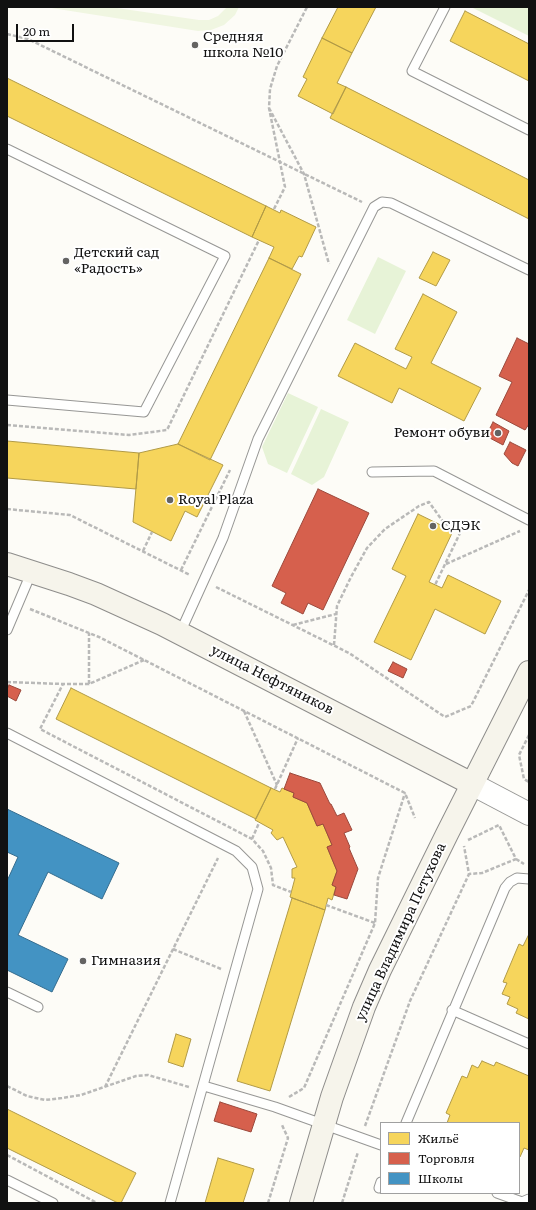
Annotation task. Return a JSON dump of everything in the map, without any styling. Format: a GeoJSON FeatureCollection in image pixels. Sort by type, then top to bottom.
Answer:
{"type":"FeatureCollection","features":[{"type":"Feature","properties":{"kind":"main road","name":"улица Нефтяников"},"geometry":{"type":"LineString","coordinates":[[7,564],[32,571],[96,594],[180,633],[472,784]]}},
{"type":"Feature","properties":{"kind":"main road","name":"улица Владимира Петухова"},"geometry":{"type":"LineString","coordinates":[[301,1203],[350,1043],[372,989],[472,784],[529,672]]}},
{"type":"Feature","properties":{"kind":"street","name":"улица Нефтяников"},"geometry":{"type":"LineString","coordinates":[[472,784],[529,814]]}},
{"type":"Feature","properties":{"kind":"lane"},"geometry":{"type":"LineString","coordinates":[[445,7],[412,71],[529,130]]}},
{"type":"Feature","properties":{"kind":"lane"},"geometry":{"type":"LineString","coordinates":[[7,149],[225,256],[144,412],[7,400]]}},
{"type":"Feature","properties":{"kind":"lane"},"geometry":{"type":"LineString","coordinates":[[180,633],[223,538],[258,439],[374,207],[382,202],[391,203],[528,273]]}},
{"type":"Feature","properties":{"kind":"lane"},"geometry":{"type":"LineString","coordinates":[[372,472],[434,471],[529,520]]}},
{"type":"Feature","properties":{"kind":"lane"},"geometry":{"type":"LineString","coordinates":[[7,630],[32,571]]}},
{"type":"Feature","properties":{"kind":"lane"},"geometry":{"type":"LineString","coordinates":[[7,733],[236,851],[252,867],[258,889],[170,1203]]}},
{"type":"Feature","properties":{"kind":"lane"},"geometry":{"type":"LineString","coordinates":[[406,1122],[452,1010],[505,888],[510,882],[517,878],[529,879]]}},
{"type":"Feature","properties":{"kind":"lane"},"geometry":{"type":"LineString","coordinates":[[7,992],[38,1007]]}},
{"type":"Feature","properties":{"kind":"lane"},"geometry":{"type":"LineString","coordinates":[[452,1010],[529,1044]]}},
{"type":"Feature","properties":{"kind":"lane"},"geometry":{"type":"LineString","coordinates":[[203,1088],[275,1107],[380,1145]]}},
{"type":"Feature","properties":{"kind":"lane"},"geometry":{"type":"LineString","coordinates":[[7,1180],[53,1203]]}},
{"type":"Feature","properties":{"kind":"lane"},"geometry":{"type":"LineString","coordinates":[[500,1194],[522,1202],[529,1199]]}},
{"type":"Feature","properties":{"kind":"path"},"geometry":{"type":"LineString","coordinates":[[274,209],[285,187],[269,108],[270,89],[277,66],[307,7]]}},
{"type":"Feature","properties":{"kind":"path"},"geometry":{"type":"LineString","coordinates":[[7,34],[28,39],[374,207]]}},
{"type":"Feature","properties":{"kind":"path"},"geometry":{"type":"LineString","coordinates":[[269,108],[304,174],[330,266]]}},
{"type":"Feature","properties":{"kind":"path"},"geometry":{"type":"LineString","coordinates":[[181,570],[233,464]]}},
{"type":"Feature","properties":{"kind":"path"},"geometry":{"type":"LineString","coordinates":[[334,645],[337,606],[366,548],[385,529],[419,506],[429,502],[444,523],[461,531],[435,585]]}},
{"type":"Feature","properties":{"kind":"path"},"geometry":{"type":"LineString","coordinates":[[7,509],[70,515],[349,653],[445,717],[471,706],[529,590]]}},
{"type":"Feature","properties":{"kind":"path"},"geometry":{"type":"LineString","coordinates":[[445,564],[522,530]]}},
{"type":"Feature","properties":{"kind":"path"},"geometry":{"type":"LineString","coordinates":[[143,551],[152,532]]}},
{"type":"Feature","properties":{"kind":"path"},"geometry":{"type":"LineString","coordinates":[[18,604],[89,633],[405,793],[415,818]]}},
{"type":"Feature","properties":{"kind":"path"},"geometry":{"type":"LineString","coordinates":[[292,625],[336,614]]}},
{"type":"Feature","properties":{"kind":"path"},"geometry":{"type":"LineString","coordinates":[[89,633],[89,684]]}},
{"type":"Feature","properties":{"kind":"path"},"geometry":{"type":"LineString","coordinates":[[7,682],[89,684],[144,660]]}},
{"type":"Feature","properties":{"kind":"path"},"geometry":{"type":"LineString","coordinates":[[63,684],[40,729],[252,839],[263,851],[271,868],[273,885],[291,892]]}},
{"type":"Feature","properties":{"kind":"path"},"geometry":{"type":"LineString","coordinates":[[244,711],[277,785]]}},
{"type":"Feature","properties":{"kind":"path"},"geometry":{"type":"LineString","coordinates":[[529,735],[519,755],[524,779],[529,782]]}},
{"type":"Feature","properties":{"kind":"path"},"geometry":{"type":"LineString","coordinates":[[275,790],[298,738]]}},
{"type":"Feature","properties":{"kind":"path"},"geometry":{"type":"LineString","coordinates":[[268,1203],[288,1138],[275,1107],[304,1088],[375,922],[378,878],[405,793]]}},
{"type":"Feature","properties":{"kind":"path"},"geometry":{"type":"LineString","coordinates":[[252,839],[259,823]]}},
{"type":"Feature","properties":{"kind":"path"},"geometry":{"type":"LineString","coordinates":[[342,1203],[370,1109],[410,1001],[469,874],[464,842],[499,825],[516,859],[482,873],[469,874]]}},
{"type":"Feature","properties":{"kind":"path"},"geometry":{"type":"LineString","coordinates":[[105,1087],[233,829]]}},
{"type":"Feature","properties":{"kind":"path"},"geometry":{"type":"LineString","coordinates":[[326,905],[375,922]]}},
{"type":"Feature","properties":{"kind":"path"},"geometry":{"type":"LineString","coordinates":[[173,949],[234,974]]}},
{"type":"Feature","properties":{"kind":"path"},"geometry":{"type":"LineString","coordinates":[[7,1086],[27,1096],[45,1100],[80,1095],[136,1076],[148,1075],[203,1088]]}},
{"type":"Feature","properties":{"kind":"path"},"geometry":{"type":"LineString","coordinates":[[7,1155],[98,1203]]}},
{"type":"Feature","properties":{"kind":"green space"},"geometry":{"type":"Polygon","coordinates":[[[45,7],[110,7],[199,20],[209,20],[218,16],[227,7],[239,7],[235,15],[224,25],[211,30],[198,31],[45,7]]]}},
{"type":"Feature","properties":{"kind":"green space"},"geometry":{"type":"Polygon","coordinates":[[[471,7],[529,7],[529,36],[471,7]]]}},
{"type":"Feature","properties":{"kind":"green space"},"geometry":{"type":"Polygon","coordinates":[[[378,257],[406,271],[375,334],[347,320],[378,257]]]}},
{"type":"Feature","properties":{"kind":"green space"},"geometry":{"type":"Polygon","coordinates":[[[288,393],[318,407],[287,473],[268,464],[262,447],[288,393]]]}},
{"type":"Feature","properties":{"kind":"green space"},"geometry":{"type":"Polygon","coordinates":[[[321,409],[349,422],[324,477],[312,485],[291,474],[321,409]]]}},
{"type":"Feature","properties":{"kind":"building: Жильё"},"geometry":{"type":"Polygon","coordinates":[[[338,7],[376,7],[352,53],[322,38],[338,7]]]}},
{"type":"Feature","properties":{"kind":"building: Жильё"},"geometry":{"type":"Polygon","coordinates":[[[465,11],[529,44],[529,81],[450,41],[465,11]]]}},
{"type":"Feature","properties":{"kind":"building: Жильё"},"geometry":{"type":"Polygon","coordinates":[[[322,38],[352,53],[337,83],[346,87],[333,114],[298,96],[307,79],[303,77],[322,38]]]}},
{"type":"Feature","properties":{"kind":"building: Жильё"},"geometry":{"type":"Polygon","coordinates":[[[7,78],[266,206],[252,237],[7,116],[7,78]]]}},
{"type":"Feature","properties":{"kind":"building: Жильё"},"geometry":{"type":"Polygon","coordinates":[[[346,87],[529,180],[529,219],[330,118],[346,87]]]}},
{"type":"Feature","properties":{"kind":"building: Жильё"},"geometry":{"type":"Polygon","coordinates":[[[266,206],[280,213],[281,210],[316,227],[302,257],[299,256],[292,269],[269,258],[274,247],[252,237],[266,206]]]}},
{"type":"Feature","properties":{"kind":"building: Жильё"},"geometry":{"type":"Polygon","coordinates":[[[433,252],[450,260],[436,286],[419,278],[433,252]]]}},
{"type":"Feature","properties":{"kind":"building: Жильё"},"geometry":{"type":"Polygon","coordinates":[[[269,258],[301,274],[210,460],[178,444],[269,258]]]}},
{"type":"Feature","properties":{"kind":"building: Жильё"},"geometry":{"type":"Polygon","coordinates":[[[423,294],[457,312],[431,363],[481,388],[464,421],[399,388],[392,403],[338,376],[355,343],[406,369],[412,357],[395,349],[423,294]]]}},
{"type":"Feature","properties":{"kind":"building: Жильё"},"geometry":{"type":"Polygon","coordinates":[[[7,441],[139,453],[136,489],[7,478],[7,441]]]}},
{"type":"Feature","properties":{"kind":"building: Жильё","name":"Royal Plaza"},"geometry":{"type":"Polygon","coordinates":[[[178,444],[223,465],[197,517],[185,511],[171,541],[133,522],[139,453],[178,444]]]}},
{"type":"Feature","properties":{"kind":"building: Жильё"},"geometry":{"type":"Polygon","coordinates":[[[418,514],[453,531],[429,582],[442,588],[448,575],[501,601],[485,634],[435,609],[411,660],[374,642],[406,576],[392,569],[418,514]]]}},
{"type":"Feature","properties":{"kind":"building: Жильё"},"geometry":{"type":"Polygon","coordinates":[[[71,688],[271,788],[256,819],[56,719],[71,688]]]}},
{"type":"Feature","properties":{"kind":"building: Жильё"},"geometry":{"type":"Polygon","coordinates":[[[271,788],[280,792],[282,788],[294,793],[293,797],[307,803],[317,826],[323,824],[332,845],[327,847],[337,871],[332,885],[336,887],[332,900],[328,898],[325,910],[290,897],[295,878],[292,878],[292,869],[297,867],[283,837],[277,840],[271,833],[273,830],[255,820],[271,788]]]}},
{"type":"Feature","properties":{"kind":"building: Жильё"},"geometry":{"type":"Polygon","coordinates":[[[292,898],[325,910],[270,1091],[237,1081],[292,898]]]}},
{"type":"Feature","properties":{"kind":"building: Жильё"},"geometry":{"type":"Polygon","coordinates":[[[529,934],[529,1019],[516,1013],[518,1009],[507,1004],[510,997],[502,994],[507,983],[503,982],[519,944],[523,946],[529,934]]]}},
{"type":"Feature","properties":{"kind":"building: Жильё"},"geometry":{"type":"Polygon","coordinates":[[[176,1034],[191,1039],[183,1067],[168,1062],[176,1034]]]}},
{"type":"Feature","properties":{"kind":"building: Жильё"},"geometry":{"type":"Polygon","coordinates":[[[482,1061],[494,1066],[496,1062],[529,1076],[529,1150],[524,1148],[520,1157],[520,1122],[447,1122],[450,1115],[446,1113],[462,1076],[467,1078],[472,1065],[478,1068],[482,1061]]]}},
{"type":"Feature","properties":{"kind":"building: Жильё"},"geometry":{"type":"Polygon","coordinates":[[[7,1109],[136,1173],[121,1203],[118,1203],[7,1148],[7,1109]]]}},
{"type":"Feature","properties":{"kind":"building: Жильё"},"geometry":{"type":"Polygon","coordinates":[[[218,1158],[254,1169],[243,1203],[205,1203],[218,1158]]]}},
{"type":"Feature","properties":{"kind":"building: Торговля"},"geometry":{"type":"Polygon","coordinates":[[[517,338],[529,344],[529,424],[525,430],[496,415],[512,382],[499,376],[517,338]]]}},
{"type":"Feature","properties":{"kind":"building: Торговля","name":"Ремонт обуви"},"geometry":{"type":"Polygon","coordinates":[[[493,422],[509,431],[503,445],[486,436],[493,422]]]}},
{"type":"Feature","properties":{"kind":"building: Торговля"},"geometry":{"type":"Polygon","coordinates":[[[510,442],[526,450],[518,466],[512,463],[504,454],[510,442]]]}},
{"type":"Feature","properties":{"kind":"building: Торговля"},"geometry":{"type":"Polygon","coordinates":[[[318,489],[369,513],[323,610],[308,603],[303,614],[281,603],[286,593],[272,586],[318,489]]]}},
{"type":"Feature","properties":{"kind":"building: Торговля"},"geometry":{"type":"Polygon","coordinates":[[[393,662],[407,669],[403,678],[388,671],[393,662]]]}},
{"type":"Feature","properties":{"kind":"building: Торговля"},"geometry":{"type":"Polygon","coordinates":[[[9,685],[21,690],[16,701],[7,696],[7,689],[9,685]]]}},
{"type":"Feature","properties":{"kind":"building: Торговля"},"geometry":{"type":"Polygon","coordinates":[[[290,773],[320,783],[337,816],[344,813],[352,830],[344,833],[358,869],[347,899],[334,895],[336,887],[332,885],[337,871],[327,847],[332,845],[323,824],[317,826],[307,803],[293,797],[294,793],[284,789],[290,773]]]}},
{"type":"Feature","properties":{"kind":"building: Торговля"},"geometry":{"type":"Polygon","coordinates":[[[220,1102],[257,1114],[251,1132],[214,1121],[220,1102]]]}},
{"type":"Feature","properties":{"kind":"building: Школы"},"geometry":{"type":"Polygon","coordinates":[[[7,809],[119,863],[102,899],[48,872],[18,935],[68,959],[52,992],[7,970],[7,881],[18,857],[7,852],[7,809]]]}},
{"type":"Feature","properties":{"kind":"place","name":"Средняя школа №10"},"geometry":{"type":"Point","coordinates":[195,45]}},
{"type":"Feature","properties":{"kind":"place","name":"Детский сад «Радость»"},"geometry":{"type":"Point","coordinates":[66,261]}},
{"type":"Feature","properties":{"kind":"place","name":"Ремонт обуви"},"geometry":{"type":"Point","coordinates":[498,433]}},
{"type":"Feature","properties":{"kind":"place","name":"Royal Plaza"},"geometry":{"type":"Point","coordinates":[170,500]}},
{"type":"Feature","properties":{"kind":"place","name":"СДЭК"},"geometry":{"type":"Point","coordinates":[433,526]}},
{"type":"Feature","properties":{"kind":"place","name":"Гимназия"},"geometry":{"type":"Point","coordinates":[83,961]}}]}
